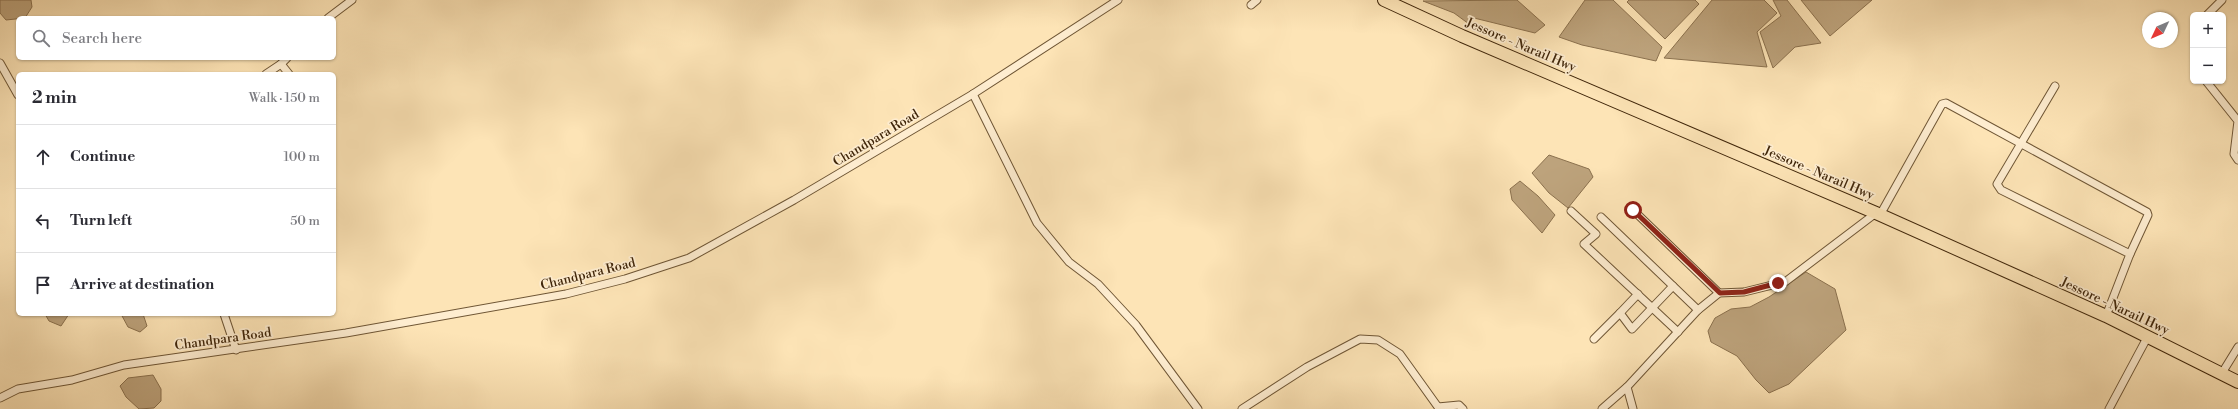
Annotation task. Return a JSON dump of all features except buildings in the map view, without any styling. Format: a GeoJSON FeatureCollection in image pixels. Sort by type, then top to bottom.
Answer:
{"type":"FeatureCollection","features":[{"type":"Feature","properties":{"kind":"highway","name":"Jessore - Narail Hwy"},"geometry":{"type":"LineString","coordinates":[[1384,0],[1462,36],[1878,214],[2106,316],[2238,382]]}},
{"type":"Feature","properties":{"kind":"street"},"geometry":{"type":"LineString","coordinates":[[331,16],[352,0]]}},
{"type":"Feature","properties":{"kind":"street","name":"Chandpara Road"},"geometry":{"type":"LineString","coordinates":[[0,398],[18,389],[72,380],[124,365],[236,350],[408,323],[550,297],[625,279],[689,258],[794,200],[974,94],[1118,0]]}},
{"type":"Feature","properties":{"kind":"street"},"geometry":{"type":"LineString","coordinates":[[2211,12],[2222,0]]}},
{"type":"Feature","properties":{"kind":"street"},"geometry":{"type":"LineString","coordinates":[[269,72],[285,60]]}},
{"type":"Feature","properties":{"kind":"street"},"geometry":{"type":"LineString","coordinates":[[0,63],[16,91]]}},
{"type":"Feature","properties":{"kind":"street"},"geometry":{"type":"LineString","coordinates":[[281,64],[287,72]]}},
{"type":"Feature","properties":{"kind":"street"},"geometry":{"type":"LineString","coordinates":[[2208,84],[2238,121],[2234,154],[2238,160]]}},
{"type":"Feature","properties":{"kind":"street"},"geometry":{"type":"LineString","coordinates":[[2055,86],[2020,142],[1997,184],[1998,188],[2130,254]]}},
{"type":"Feature","properties":{"kind":"street"},"geometry":{"type":"LineString","coordinates":[[974,94],[1037,223],[1048,239],[1069,262],[1098,284],[1136,325],[1198,409]]}},
{"type":"Feature","properties":{"kind":"street"},"geometry":{"type":"LineString","coordinates":[[1602,409],[1627,387],[1698,310],[1720,293],[1744,292],[1785,282],[1878,214],[1944,103],[2020,142],[2149,213],[2130,254],[2106,316]]}},
{"type":"Feature","properties":{"kind":"street"},"geometry":{"type":"LineString","coordinates":[[1633,210],[1720,293]]}},
{"type":"Feature","properties":{"kind":"street"},"geometry":{"type":"LineString","coordinates":[[1571,211],[1596,234],[1584,244],[1678,332]]}},
{"type":"Feature","properties":{"kind":"street"},"geometry":{"type":"LineString","coordinates":[[1601,217],[1698,310]]}},
{"type":"Feature","properties":{"kind":"street"},"geometry":{"type":"LineString","coordinates":[[1620,313],[1632,329],[1673,286]]}},
{"type":"Feature","properties":{"kind":"street"},"geometry":{"type":"LineString","coordinates":[[1594,339],[1638,294]]}},
{"type":"Feature","properties":{"kind":"street"},"geometry":{"type":"LineString","coordinates":[[225,316],[236,350]]}},
{"type":"Feature","properties":{"kind":"street"},"geometry":{"type":"LineString","coordinates":[[2109,409],[2148,336]]}},
{"type":"Feature","properties":{"kind":"street"},"geometry":{"type":"LineString","coordinates":[[1242,409],[1307,367],[1360,339],[1378,340],[1400,354],[1438,407],[1459,405],[1462,409]]}},
{"type":"Feature","properties":{"kind":"street"},"geometry":{"type":"LineString","coordinates":[[2222,373],[2238,347]]}},
{"type":"Feature","properties":{"kind":"street"},"geometry":{"type":"LineString","coordinates":[[1627,387],[1633,409]]}},
{"type":"Feature","properties":{"kind":"shaded area"},"geometry":{"type":"Polygon","coordinates":[[[0,0],[31,0],[32,7],[26,16],[16,16],[16,19],[6,20],[0,13],[0,0]]]}},
{"type":"Feature","properties":{"kind":"shaded area"},"geometry":{"type":"Polygon","coordinates":[[[1517,0],[1545,25],[1535,33],[1474,18],[1469,24],[1454,13],[1423,1],[1517,0]]]}},
{"type":"Feature","properties":{"kind":"shaded area"},"geometry":{"type":"Polygon","coordinates":[[[1585,0],[1613,0],[1662,47],[1656,61],[1582,45],[1559,37],[1585,0]]]}},
{"type":"Feature","properties":{"kind":"shaded area"},"geometry":{"type":"Polygon","coordinates":[[[1629,0],[1695,0],[1699,4],[1665,39],[1627,2],[1629,0]]]}},
{"type":"Feature","properties":{"kind":"shaded area"},"geometry":{"type":"Polygon","coordinates":[[[1712,0],[1764,0],[1777,13],[1757,32],[1767,67],[1664,58],[1712,0]]]}},
{"type":"Feature","properties":{"kind":"shaded area"},"geometry":{"type":"Polygon","coordinates":[[[1773,0],[1787,0],[1821,43],[1795,47],[1773,68],[1760,32],[1781,16],[1773,0]]]}},
{"type":"Feature","properties":{"kind":"shaded area"},"geometry":{"type":"Polygon","coordinates":[[[1801,0],[1872,0],[1830,36],[1801,0]]]}},
{"type":"Feature","properties":{"kind":"shaded area"},"geometry":{"type":"Polygon","coordinates":[[[1549,155],[1589,169],[1593,177],[1568,208],[1549,193],[1532,173],[1549,155]]]}},
{"type":"Feature","properties":{"kind":"shaded area"},"geometry":{"type":"Polygon","coordinates":[[[1520,181],[1538,196],[1555,215],[1542,233],[1512,200],[1510,189],[1520,181]]]}},
{"type":"Feature","properties":{"kind":"shaded area"},"geometry":{"type":"Polygon","coordinates":[[[1806,272],[1835,289],[1846,330],[1789,384],[1769,393],[1756,380],[1737,356],[1711,342],[1708,331],[1715,318],[1731,309],[1750,307],[1769,297],[1806,272]]]}},
{"type":"Feature","properties":{"kind":"shaded area"},"geometry":{"type":"Polygon","coordinates":[[[46,316],[68,316],[61,326],[49,321],[46,316]]]}},
{"type":"Feature","properties":{"kind":"shaded area"},"geometry":{"type":"Polygon","coordinates":[[[122,316],[144,316],[147,326],[140,332],[128,327],[122,316]]]}},
{"type":"Feature","properties":{"kind":"shaded area"},"geometry":{"type":"Polygon","coordinates":[[[153,375],[161,389],[161,401],[154,408],[139,409],[126,397],[120,386],[128,378],[153,375]]]}},
{"type":"Feature","properties":{"kind":"route"},"geometry":{"type":"LineString","coordinates":[[1633,210],[1720,293],[1726,294],[1744,292],[1778,283]]}}]}
